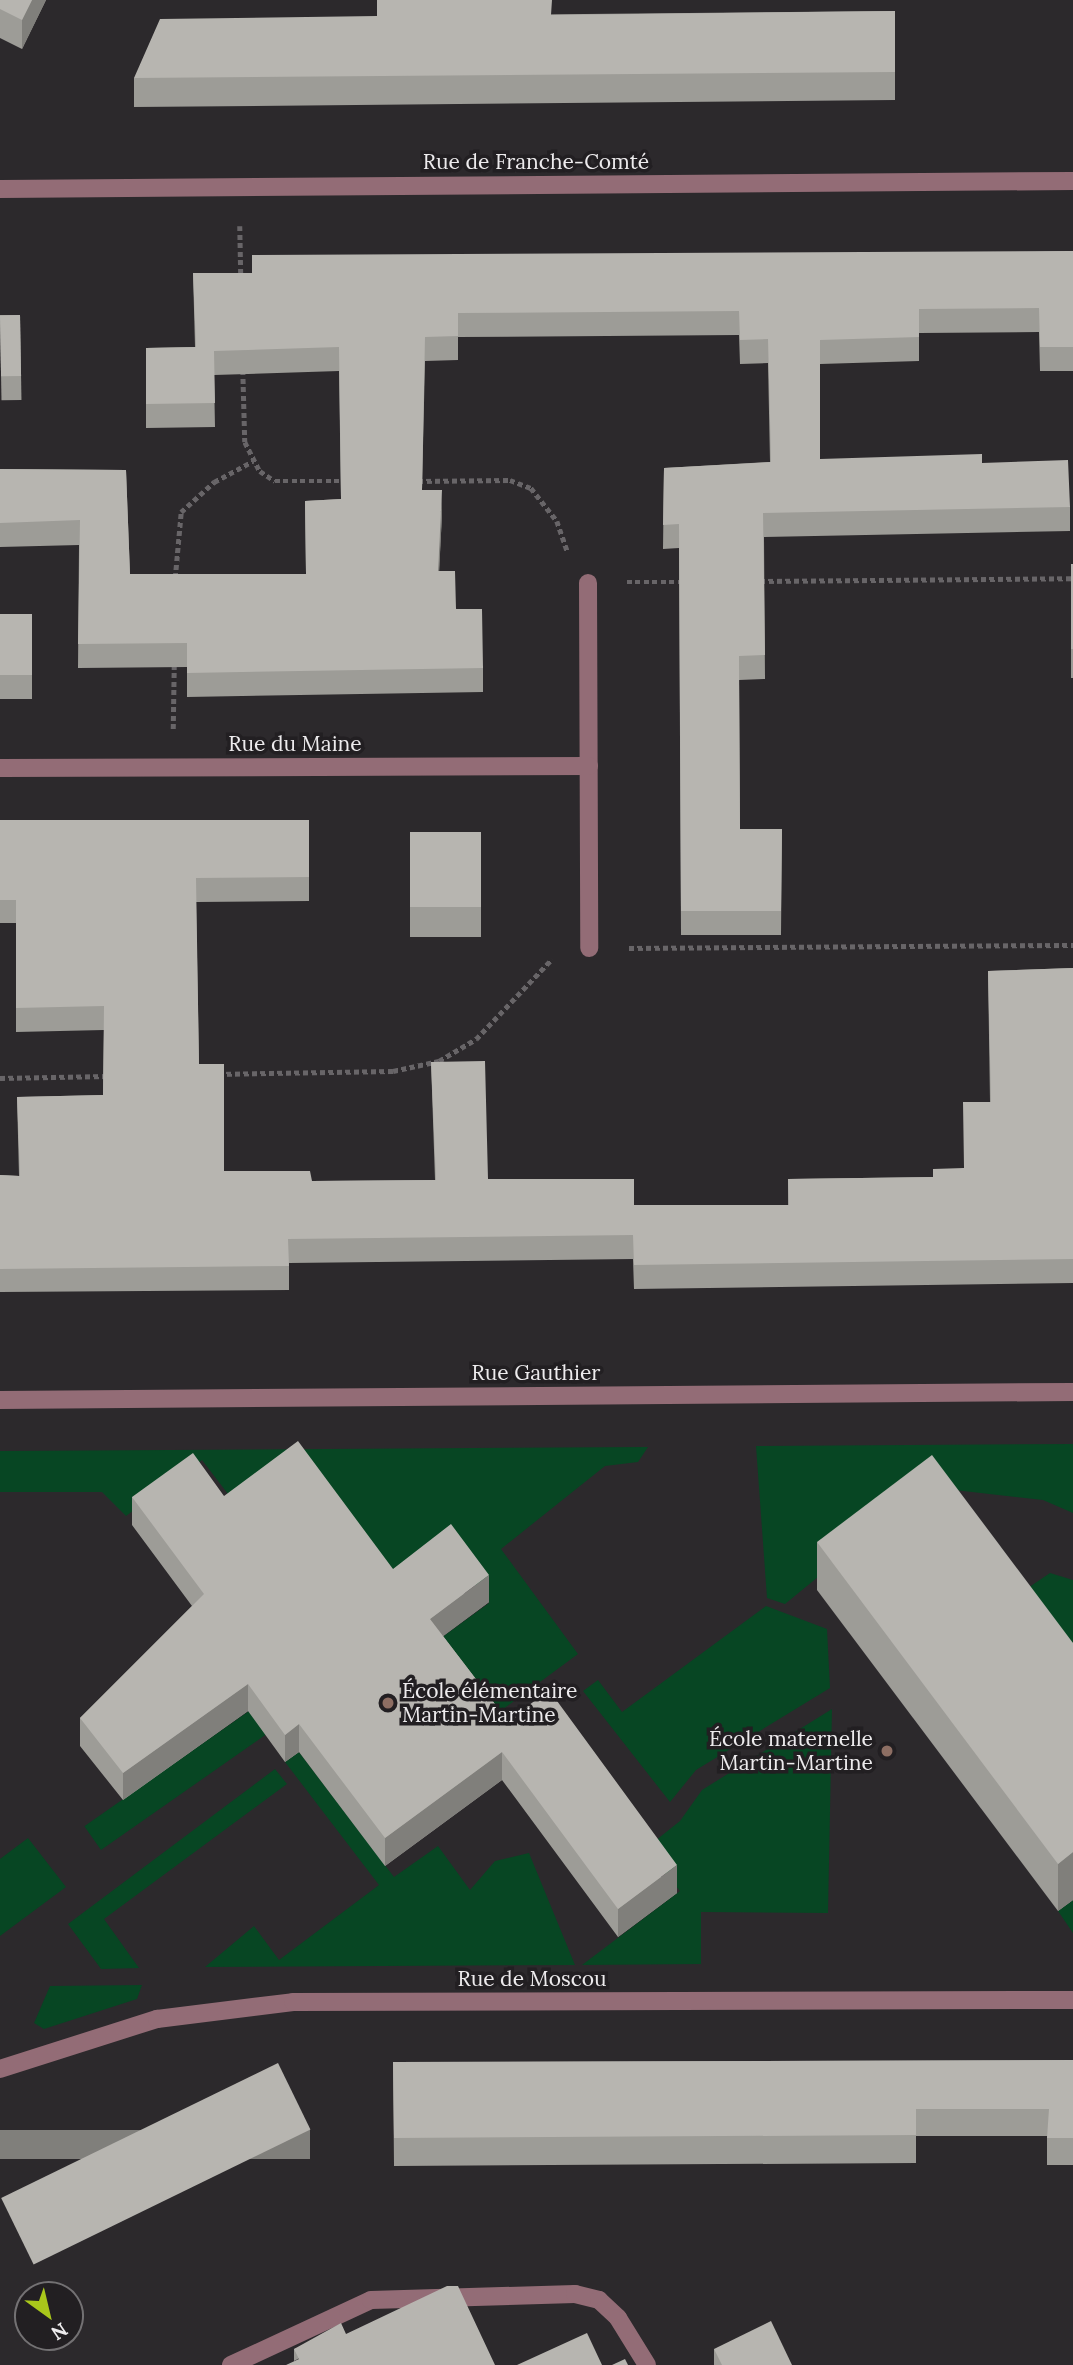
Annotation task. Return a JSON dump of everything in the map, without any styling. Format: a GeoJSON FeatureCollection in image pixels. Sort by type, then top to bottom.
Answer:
{"type":"FeatureCollection","features":[{"type":"Feature","properties":{"kind":"street","name":"Rue de Franche-Comté"},"geometry":{"type":"LineString","coordinates":[[0,189],[1073,181]]}},
{"type":"Feature","properties":{"kind":"street"},"geometry":{"type":"LineString","coordinates":[[588,583],[589,948]]}},
{"type":"Feature","properties":{"kind":"street","name":"Rue du Maine"},"geometry":{"type":"LineString","coordinates":[[0,768],[589,766]]}},
{"type":"Feature","properties":{"kind":"street","name":"Rue Gauthier"},"geometry":{"type":"LineString","coordinates":[[0,1400],[1073,1392]]}},
{"type":"Feature","properties":{"kind":"street","name":"Rue de Moscou"},"geometry":{"type":"LineString","coordinates":[[0,2069],[157,2019],[293,2002],[1073,2000]]}},
{"type":"Feature","properties":{"kind":"street"},"geometry":{"type":"LineString","coordinates":[[231,2365],[371,2300],[575,2294],[599,2300],[618,2318],[647,2365]]}},
{"type":"Feature","properties":{"kind":"path"},"geometry":{"type":"LineString","coordinates":[[239,187],[241,282]]}},
{"type":"Feature","properties":{"kind":"path"},"geometry":{"type":"LineString","coordinates":[[243,364],[244,432],[253,461],[275,481],[358,481]]}},
{"type":"Feature","properties":{"kind":"path"},"geometry":{"type":"LineString","coordinates":[[175,591],[176,523],[181,512],[214,482],[253,461]]}},
{"type":"Feature","properties":{"kind":"path"},"geometry":{"type":"LineString","coordinates":[[413,481],[510,480],[531,488],[557,521],[588,583],[699,582]]}},
{"type":"Feature","properties":{"kind":"path"},"geometry":{"type":"LineString","coordinates":[[754,581],[1073,578]]}},
{"type":"Feature","properties":{"kind":"path"},"geometry":{"type":"LineString","coordinates":[[172,768],[174,659]]}},
{"type":"Feature","properties":{"kind":"path"},"geometry":{"type":"LineString","coordinates":[[203,1075],[393,1071],[439,1061],[476,1039],[547,963],[589,948],[1073,945]]}},
{"type":"Feature","properties":{"kind":"path"},"geometry":{"type":"LineString","coordinates":[[0,1079],[122,1076]]}},
{"type":"Feature","properties":{"kind":"green space"},"geometry":{"type":"Polygon","coordinates":[[[1073,1444],[1073,1513],[1043,1500],[928,1487],[785,1604],[767,1598],[756,1446],[1073,1444]]]}},
{"type":"Feature","properties":{"kind":"green space"},"geometry":{"type":"Polygon","coordinates":[[[648,1447],[638,1462],[605,1466],[501,1549],[578,1654],[487,1721],[430,1646],[489,1603],[451,1552],[393,1597],[241,1511],[202,1460],[126,1516],[102,1492],[0,1492],[0,1451],[648,1447]]]}},
{"type":"Feature","properties":{"kind":"green space"},"geometry":{"type":"Polygon","coordinates":[[[1050,1573],[1073,1580],[1073,1690],[1007,1602],[1050,1573]]]}},
{"type":"Feature","properties":{"kind":"green space"},"geometry":{"type":"Polygon","coordinates":[[[766,1606],[827,1629],[830,1688],[696,1770],[670,1802],[583,1691],[598,1680],[622,1712],[766,1606]]]}},
{"type":"Feature","properties":{"kind":"green space"},"geometry":{"type":"Polygon","coordinates":[[[832,1709],[828,1913],[701,1912],[701,1964],[582,1965],[680,1891],[645,1849],[680,1821],[702,1790],[832,1709]]]}},
{"type":"Feature","properties":{"kind":"green space"},"geometry":{"type":"Polygon","coordinates":[[[249,1711],[266,1735],[101,1850],[84,1826],[249,1711]]]}},
{"type":"Feature","properties":{"kind":"green space"},"geometry":{"type":"Polygon","coordinates":[[[299,1752],[394,1877],[438,1846],[470,1890],[495,1861],[529,1853],[575,1965],[205,1967],[254,1926],[279,1960],[379,1885],[285,1762],[299,1752]]]}},
{"type":"Feature","properties":{"kind":"green space"},"geometry":{"type":"Polygon","coordinates":[[[275,1769],[287,1784],[104,1919],[139,1968],[101,1969],[68,1924],[275,1769]]]}},
{"type":"Feature","properties":{"kind":"green space"},"geometry":{"type":"Polygon","coordinates":[[[28,1838],[66,1887],[0,1936],[0,1859],[28,1838]]]}},
{"type":"Feature","properties":{"kind":"green space"},"geometry":{"type":"Polygon","coordinates":[[[1073,1900],[1073,1933],[1058,1911],[1073,1900]]]}},
{"type":"Feature","properties":{"kind":"green space"},"geometry":{"type":"Polygon","coordinates":[[[142,1985],[137,1999],[44,2029],[34,2023],[50,1986],[142,1985]]]}},
{"type":"Feature","properties":{"kind":"building"},"geometry":{"type":"Polygon","coordinates":[[[0,0],[32,0],[22,20],[0,9],[0,0]]]}},
{"type":"Feature","properties":{"kind":"building"},"geometry":{"type":"Polygon","coordinates":[[[377,0],[552,0],[551,15],[895,11],[895,72],[134,78],[160,19],[377,16],[377,0]]]}},
{"type":"Feature","properties":{"kind":"building"},"geometry":{"type":"Polygon","coordinates":[[[1073,251],[1073,347],[1040,347],[1039,308],[919,309],[919,337],[820,340],[820,459],[982,454],[982,463],[1068,460],[1070,507],[763,513],[765,655],[739,656],[740,829],[782,829],[781,911],[681,911],[679,524],[663,525],[664,468],[771,462],[768,339],[740,340],[739,311],[458,313],[458,336],[425,337],[422,490],[442,490],[438,571],[455,571],[456,609],[482,609],[483,668],[187,673],[187,643],[78,644],[80,520],[0,523],[0,469],[126,470],[130,574],[306,574],[305,501],[341,499],[339,347],[214,351],[215,403],[146,404],[146,348],[196,347],[193,273],[252,273],[252,255],[1073,251]]]}},
{"type":"Feature","properties":{"kind":"building"},"geometry":{"type":"Polygon","coordinates":[[[0,315],[20,315],[21,376],[1,376],[0,315]]]}},
{"type":"Feature","properties":{"kind":"building"},"geometry":{"type":"Polygon","coordinates":[[[1073,564],[1073,649],[1071,649],[1073,564]]]}},
{"type":"Feature","properties":{"kind":"building"},"geometry":{"type":"Polygon","coordinates":[[[0,614],[32,614],[32,675],[0,675],[0,614]]]}},
{"type":"Feature","properties":{"kind":"building"},"geometry":{"type":"Polygon","coordinates":[[[0,820],[309,820],[309,877],[196,878],[199,1064],[224,1064],[224,1171],[310,1171],[312,1181],[436,1180],[431,1062],[485,1061],[488,1179],[634,1179],[634,1205],[789,1205],[788,1179],[933,1177],[933,1169],[964,1168],[963,1102],[991,1102],[988,971],[1073,968],[1073,1259],[634,1265],[633,1235],[288,1239],[289,1266],[0,1269],[0,1175],[20,1176],[17,1097],[103,1095],[104,1006],[16,1008],[16,900],[0,900],[0,820]]]}},
{"type":"Feature","properties":{"kind":"building"},"geometry":{"type":"Polygon","coordinates":[[[410,832],[481,832],[481,907],[410,907],[410,832]]]}},
{"type":"Feature","properties":{"kind":"building"},"geometry":{"type":"Polygon","coordinates":[[[298,1441],[393,1569],[451,1524],[489,1575],[430,1619],[508,1721],[549,1690],[677,1865],[618,1909],[502,1752],[385,1838],[299,1724],[285,1735],[248,1684],[123,1773],[80,1718],[204,1594],[132,1497],[193,1453],[224,1496],[298,1441]]]}},
{"type":"Feature","properties":{"kind":"building"},"geometry":{"type":"Polygon","coordinates":[[[932,1455],[1073,1643],[1073,1852],[1058,1864],[817,1542],[932,1455]]]}},
{"type":"Feature","properties":{"kind":"building"},"geometry":{"type":"Polygon","coordinates":[[[1073,2060],[1073,2138],[1047,2138],[1049,2109],[916,2109],[916,2135],[394,2138],[393,2062],[1073,2060]]]}},
{"type":"Feature","properties":{"kind":"building"},"geometry":{"type":"Polygon","coordinates":[[[278,2063],[310,2130],[34,2265],[1,2198],[278,2063]]]}},
{"type":"Feature","properties":{"kind":"building"},"geometry":{"type":"Polygon","coordinates":[[[447,2286],[458,2286],[495,2365],[286,2365],[299,2359],[294,2349],[341,2323],[346,2334],[447,2286]]]}},
{"type":"Feature","properties":{"kind":"building"},"geometry":{"type":"Polygon","coordinates":[[[771,2321],[792,2365],[722,2365],[714,2349],[771,2321]]]}},
{"type":"Feature","properties":{"kind":"building"},"geometry":{"type":"Polygon","coordinates":[[[587,2333],[602,2365],[517,2365],[587,2333]]]}},
{"type":"Feature","properties":{"kind":"building"},"geometry":{"type":"Polygon","coordinates":[[[625,2359],[628,2365],[612,2365],[625,2359]]]}},
{"type":"Feature","properties":{"kind":"place","name":"École élémentaire Martin-Martine"},"geometry":{"type":"Point","coordinates":[388,1703]}},
{"type":"Feature","properties":{"kind":"place","name":"École maternelle Martin-Martine"},"geometry":{"type":"Point","coordinates":[887,1751]}}]}
